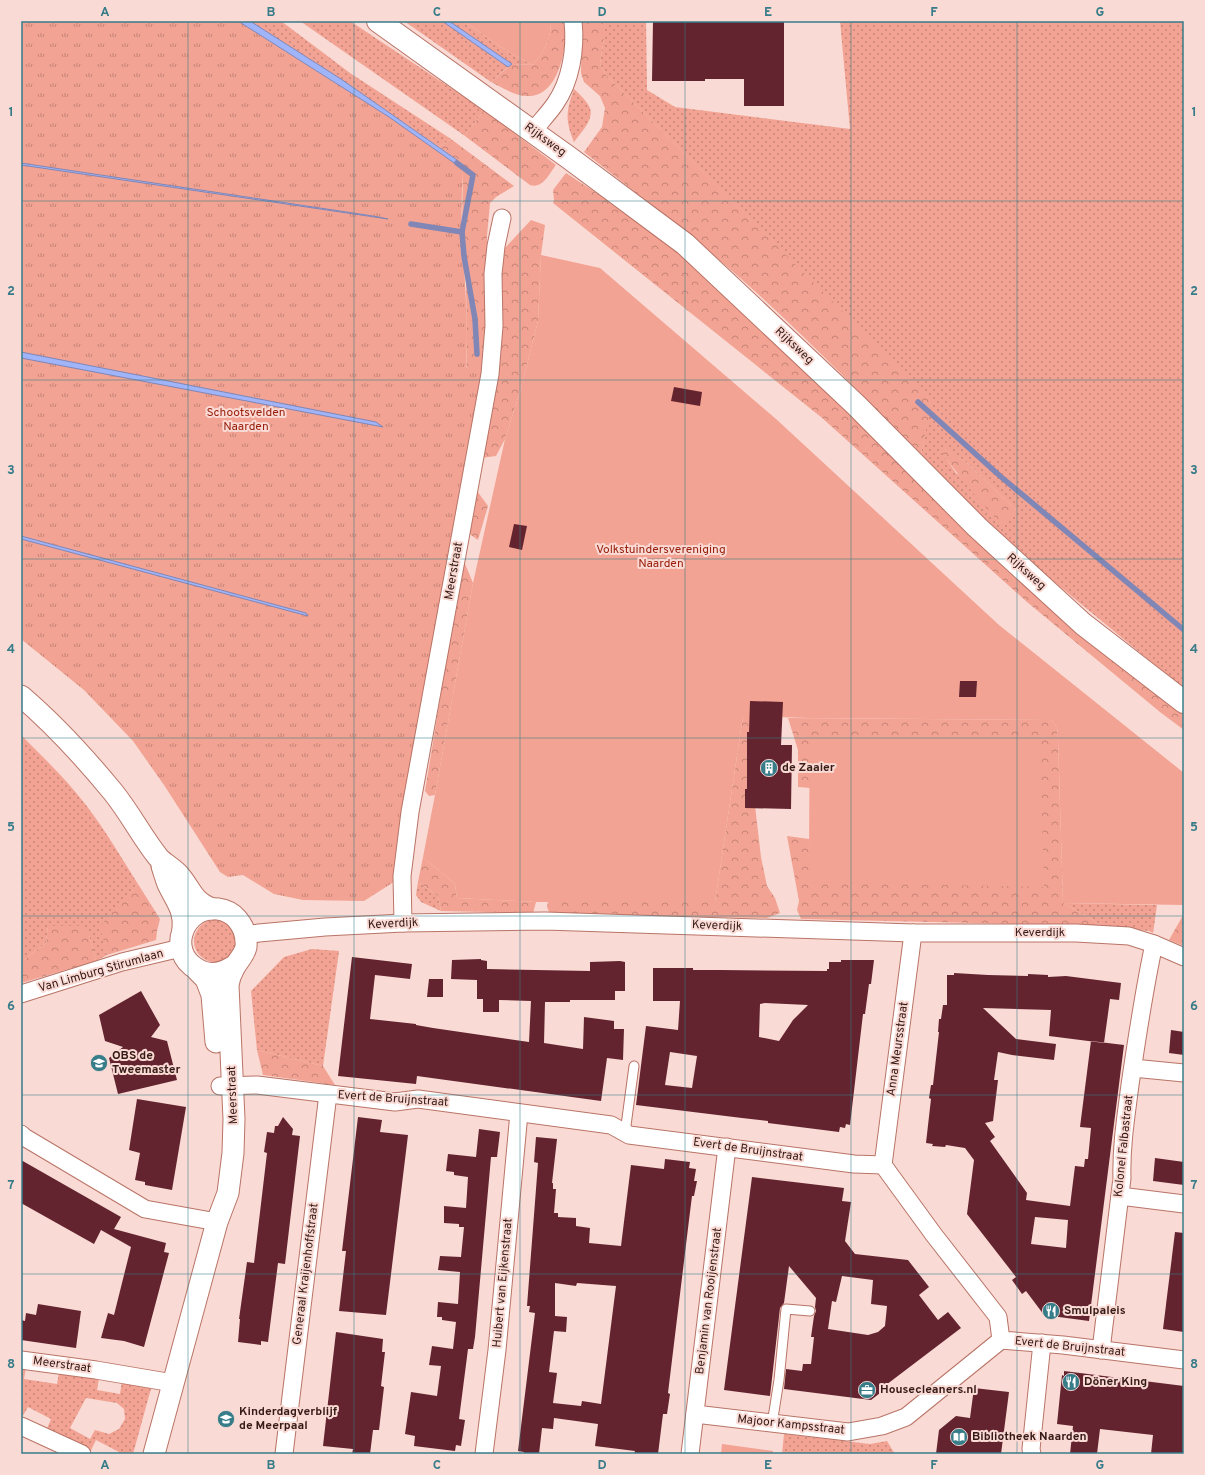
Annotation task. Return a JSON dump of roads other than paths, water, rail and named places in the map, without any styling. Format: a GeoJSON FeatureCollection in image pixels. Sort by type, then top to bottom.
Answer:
{"type":"FeatureCollection","features":[{"type":"Feature","properties":{"kind":"main road","name":"Rijksweg"},"geometry":{"type":"LineString","coordinates":[[378,21],[533,131],[685,244],[856,405],[983,532],[1083,624],[1184,702]]}},
{"type":"Feature","properties":{"kind":"street"},"geometry":{"type":"LineString","coordinates":[[533,131],[556,103],[569,74],[575,34],[574,21]]}},
{"type":"Feature","properties":{"kind":"street","name":"Meerstraat"},"geometry":{"type":"LineString","coordinates":[[403,923],[402,876],[410,812],[490,374],[494,326],[493,274],[496,246],[502,218]]}},
{"type":"Feature","properties":{"kind":"street"},"geometry":{"type":"LineString","coordinates":[[21,696],[44,716],[85,759],[114,794],[159,858],[178,875],[195,899],[212,909],[224,910],[234,916],[242,924],[246,935],[246,947],[242,958],[226,972],[216,974],[197,970],[185,957],[182,938],[184,918],[181,908],[168,883],[159,858]]}},
{"type":"Feature","properties":{"kind":"street"},"geometry":{"type":"LineString","coordinates":[[182,938],[187,922],[198,913],[212,909]]}},
{"type":"Feature","properties":{"kind":"street","name":"Keverdijk"},"geometry":{"type":"LineString","coordinates":[[246,935],[311,928],[403,923],[545,921],[913,933],[1076,933],[1129,936],[1154,944],[1184,957]]}},
{"type":"Feature","properties":{"kind":"street","name":"Anna Meursstraat"},"geometry":{"type":"LineString","coordinates":[[883,1165],[913,933]]}},
{"type":"Feature","properties":{"kind":"street","name":"Van Limburg Stirumlaan"},"geometry":{"type":"LineString","coordinates":[[21,994],[122,962],[182,938]]}},
{"type":"Feature","properties":{"kind":"street","name":"Kolonel Falbastraat"},"geometry":{"type":"LineString","coordinates":[[1101,1350],[1122,1178],[1122,1152],[1146,981],[1154,944]]}},
{"type":"Feature","properties":{"kind":"street","name":"Meerstraat"},"geometry":{"type":"LineString","coordinates":[[154,1454],[217,1222],[222,1120],[226,1086],[228,996],[230,976],[234,966]]}},
{"type":"Feature","properties":{"kind":"street","name":"Meerstraat"},"geometry":{"type":"LineString","coordinates":[[197,970],[206,979],[212,995],[226,1086]]}},
{"type":"Feature","properties":{"kind":"street"},"geometry":{"type":"LineString","coordinates":[[1133,1068],[1184,1073]]}},
{"type":"Feature","properties":{"kind":"street","name":"Evert de Bruijnstraat"},"geometry":{"type":"LineString","coordinates":[[226,1086],[257,1085],[395,1102],[418,1099],[611,1125],[629,1135],[854,1164],[883,1165],[934,1235],[998,1317],[1001,1340],[1042,1343],[1184,1360]]}},
{"type":"Feature","properties":{"kind":"street","name":"Generaal Kraijenhoffstraat"},"geometry":{"type":"LineString","coordinates":[[284,1454],[328,1094]]}},
{"type":"Feature","properties":{"kind":"street","name":"Huibert van Eijkenstraat"},"geometry":{"type":"LineString","coordinates":[[484,1454],[497,1350],[519,1113]]}},
{"type":"Feature","properties":{"kind":"street"},"geometry":{"type":"LineString","coordinates":[[21,1134],[24,1138],[145,1209],[217,1222]]}},
{"type":"Feature","properties":{"kind":"street","name":"Benjamin van Rooijenstraat"},"geometry":{"type":"LineString","coordinates":[[690,1454],[727,1147]]}},
{"type":"Feature","properties":{"kind":"street"},"geometry":{"type":"LineString","coordinates":[[1120,1196],[1184,1204]]}},
{"type":"Feature","properties":{"kind":"street","name":"Majoor Kampsstraat"},"geometry":{"type":"LineString","coordinates":[[695,1414],[848,1432],[888,1424],[906,1417],[1001,1340]]}},
{"type":"Feature","properties":{"kind":"street"},"geometry":{"type":"LineString","coordinates":[[1032,1454],[1030,1449],[1042,1343]]}},
{"type":"Feature","properties":{"kind":"street","name":"Meerstraat"},"geometry":{"type":"LineString","coordinates":[[21,1360],[173,1382]]}},
{"type":"Feature","properties":{"kind":"street"},"geometry":{"type":"LineString","coordinates":[[21,1426],[82,1454]]}},
{"type":"Feature","properties":{"kind":"lane"},"geometry":{"type":"LineString","coordinates":[[625,1133],[634,1066]]}},
{"type":"Feature","properties":{"kind":"lane"},"geometry":{"type":"LineString","coordinates":[[772,1424],[779,1380],[786,1308],[810,1311]]}},
{"type":"Feature","properties":{"kind":"water"},"geometry":{"type":"Polygon","coordinates":[[[238,21],[250,21],[341,79],[457,160],[457,165],[389,117],[238,21]]]}},
{"type":"Feature","properties":{"kind":"water"},"geometry":{"type":"Polygon","coordinates":[[[442,21],[449,21],[512,64],[508,67],[442,21]]]}},
{"type":"Feature","properties":{"kind":"water"},"geometry":{"type":"Polygon","coordinates":[[[21,163],[373,216],[388,219],[21,165],[21,163]]]}},
{"type":"Feature","properties":{"kind":"water"},"geometry":{"type":"Polygon","coordinates":[[[21,352],[376,422],[383,427],[21,358],[21,352]]]}},
{"type":"Feature","properties":{"kind":"water"},"geometry":{"type":"Polygon","coordinates":[[[21,536],[306,613],[308,616],[21,539],[21,536]]]}},
{"type":"Feature","properties":{"kind":"waterway"},"geometry":{"type":"LineString","coordinates":[[457,163],[473,175],[462,232],[464,256],[475,319],[477,354]]}},
{"type":"Feature","properties":{"kind":"waterway"},"geometry":{"type":"LineString","coordinates":[[411,224],[462,232]]}},
{"type":"Feature","properties":{"kind":"waterway"},"geometry":{"type":"LineString","coordinates":[[918,402],[1000,476],[1184,630]]}},
{"type":"Feature","properties":{"kind":"place","name":"de Zaaier"},"geometry":{"type":"Point","coordinates":[769,768]}},
{"type":"Feature","properties":{"kind":"place","name":"OBS de Tweemaster"},"geometry":{"type":"Point","coordinates":[99,1063]}},
{"type":"Feature","properties":{"kind":"place","name":"Smulpaleis"},"geometry":{"type":"Point","coordinates":[1051,1311]}},
{"type":"Feature","properties":{"kind":"place","name":"Döner King"},"geometry":{"type":"Point","coordinates":[1071,1382]}},
{"type":"Feature","properties":{"kind":"place","name":"Housecleaners.nl"},"geometry":{"type":"Point","coordinates":[867,1390]}},
{"type":"Feature","properties":{"kind":"place","name":"Kinderdagverblijf de Meerpaal"},"geometry":{"type":"Point","coordinates":[226,1419]}},
{"type":"Feature","properties":{"kind":"place","name":"Bibliotheek Naarden"},"geometry":{"type":"Point","coordinates":[959,1437]}},
{"type":"Feature","properties":{"kind":"park label","name":"Schootsvelden Naarden"},"geometry":{"type":"Point","coordinates":[246,420]}},
{"type":"Feature","properties":{"kind":"park label","name":"Volkstuindersvereniging Naarden"},"geometry":{"type":"Point","coordinates":[661,557]}}]}
